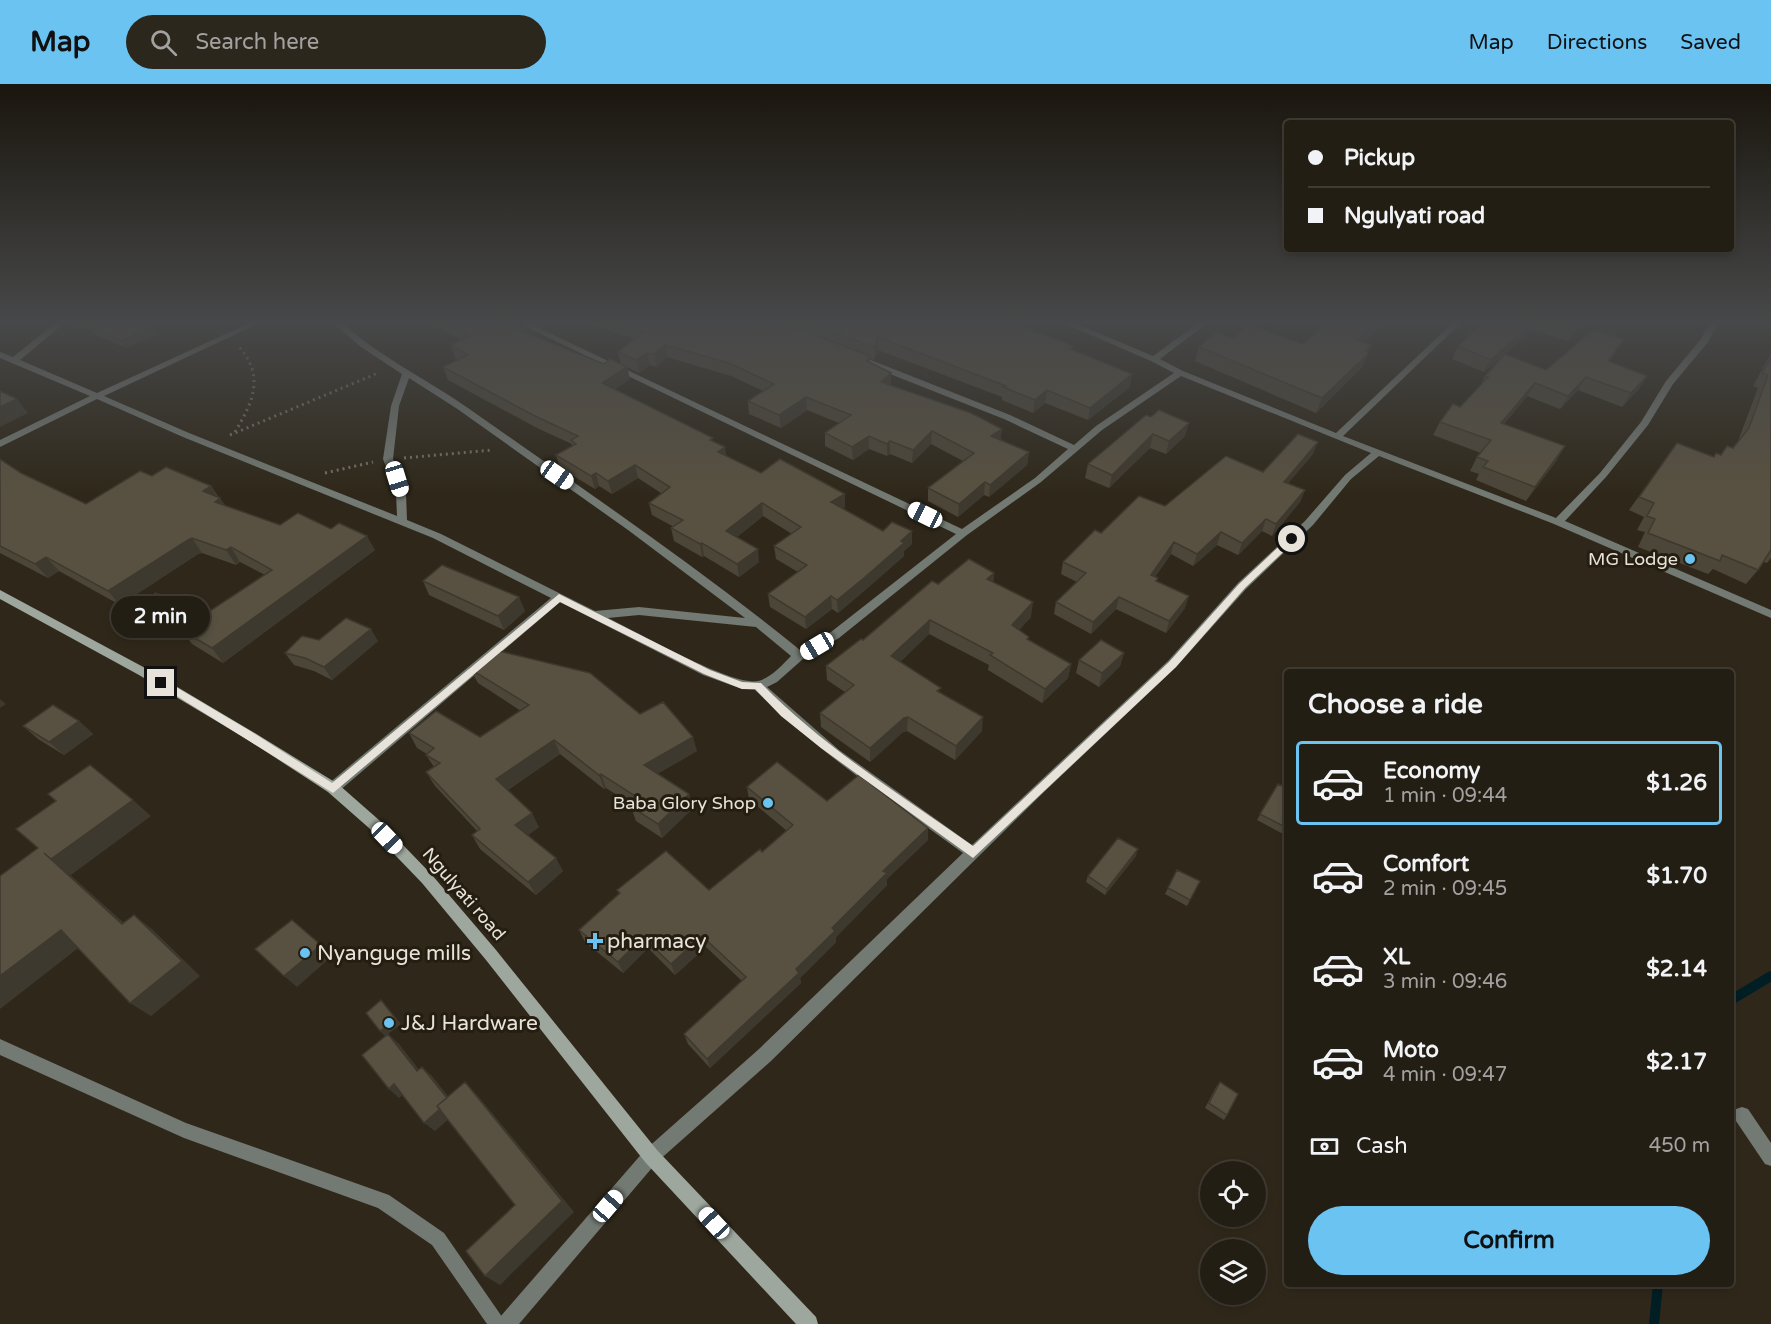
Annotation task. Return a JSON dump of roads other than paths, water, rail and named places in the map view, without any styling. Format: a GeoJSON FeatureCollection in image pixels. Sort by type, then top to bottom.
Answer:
{"type":"FeatureCollection","features":[{"type":"Feature","properties":{"kind":"main road","name":"Ngulyati road"},"geometry":{"type":"LineString","coordinates":[[0,594],[143,672],[249,735],[333,788],[374,824],[427,879],[491,955],[651,1156],[809,1324]]}},
{"type":"Feature","properties":{"kind":"street"},"geometry":{"type":"LineString","coordinates":[[56,379],[212,446],[437,536],[707,672],[742,685],[758,686],[773,679],[799,656],[836,635],[963,533],[1038,480],[1073,448],[1172,379]]}},
{"type":"Feature","properties":{"kind":"street"},"geometry":{"type":"LineString","coordinates":[[0,444],[134,379]]}},
{"type":"Feature","properties":{"kind":"street"},"geometry":{"type":"LineString","coordinates":[[402,522],[401,493],[388,459],[395,406],[404,379]]}},
{"type":"Feature","properties":{"kind":"street"},"geometry":{"type":"LineString","coordinates":[[417,379],[452,400],[666,552],[761,623],[799,656]]}},
{"type":"Feature","properties":{"kind":"street"},"geometry":{"type":"LineString","coordinates":[[639,379],[963,533]]}},
{"type":"Feature","properties":{"kind":"street"},"geometry":{"type":"LineString","coordinates":[[909,379],[996,413],[1073,448]]}},
{"type":"Feature","properties":{"kind":"street"},"geometry":{"type":"LineString","coordinates":[[1194,379],[1337,437],[1558,522],[1771,614]]}},
{"type":"Feature","properties":{"kind":"street"},"geometry":{"type":"LineString","coordinates":[[1337,437],[1398,379]]}},
{"type":"Feature","properties":{"kind":"street"},"geometry":{"type":"LineString","coordinates":[[1558,522],[1603,474],[1645,423],[1672,379]]}},
{"type":"Feature","properties":{"kind":"street"},"geometry":{"type":"LineString","coordinates":[[507,1324],[651,1156],[765,1055],[973,853],[1173,664],[1242,586],[1309,523],[1348,477],[1378,452]]}},
{"type":"Feature","properties":{"kind":"street"},"geometry":{"type":"LineString","coordinates":[[333,788],[559,597]]}},
{"type":"Feature","properties":{"kind":"street"},"geometry":{"type":"LineString","coordinates":[[593,615],[639,611],[761,623]]}},
{"type":"Feature","properties":{"kind":"street"},"geometry":{"type":"LineString","coordinates":[[758,686],[784,713],[825,745],[973,853]]}},
{"type":"Feature","properties":{"kind":"street"},"geometry":{"type":"LineString","coordinates":[[0,1047],[184,1130],[383,1202],[438,1239],[498,1324]]}},
{"type":"Feature","properties":{"kind":"street"},"geometry":{"type":"LineString","coordinates":[[1743,1115],[1771,1158]]}},
{"type":"Feature","properties":{"kind":"waterway"},"geometry":{"type":"LineString","coordinates":[[1734,998],[1771,976]]}},
{"type":"Feature","properties":{"kind":"waterway"},"geometry":{"type":"LineString","coordinates":[[1654,1324],[1658,1287]]}},
{"type":"Feature","properties":{"kind":"place","name":"MG Lodge"},"geometry":{"type":"Point","coordinates":[1690,559]}},
{"type":"Feature","properties":{"kind":"place","name":"Baba Glory Shop"},"geometry":{"type":"Point","coordinates":[768,803]}},
{"type":"Feature","properties":{"kind":"place","name":"pharmacy"},"geometry":{"type":"Point","coordinates":[595,941]}},
{"type":"Feature","properties":{"kind":"place","name":"Nyanguge mills"},"geometry":{"type":"Point","coordinates":[305,953]}},
{"type":"Feature","properties":{"kind":"place","name":"J&J Hardware"},"geometry":{"type":"Point","coordinates":[389,1023]}}]}
